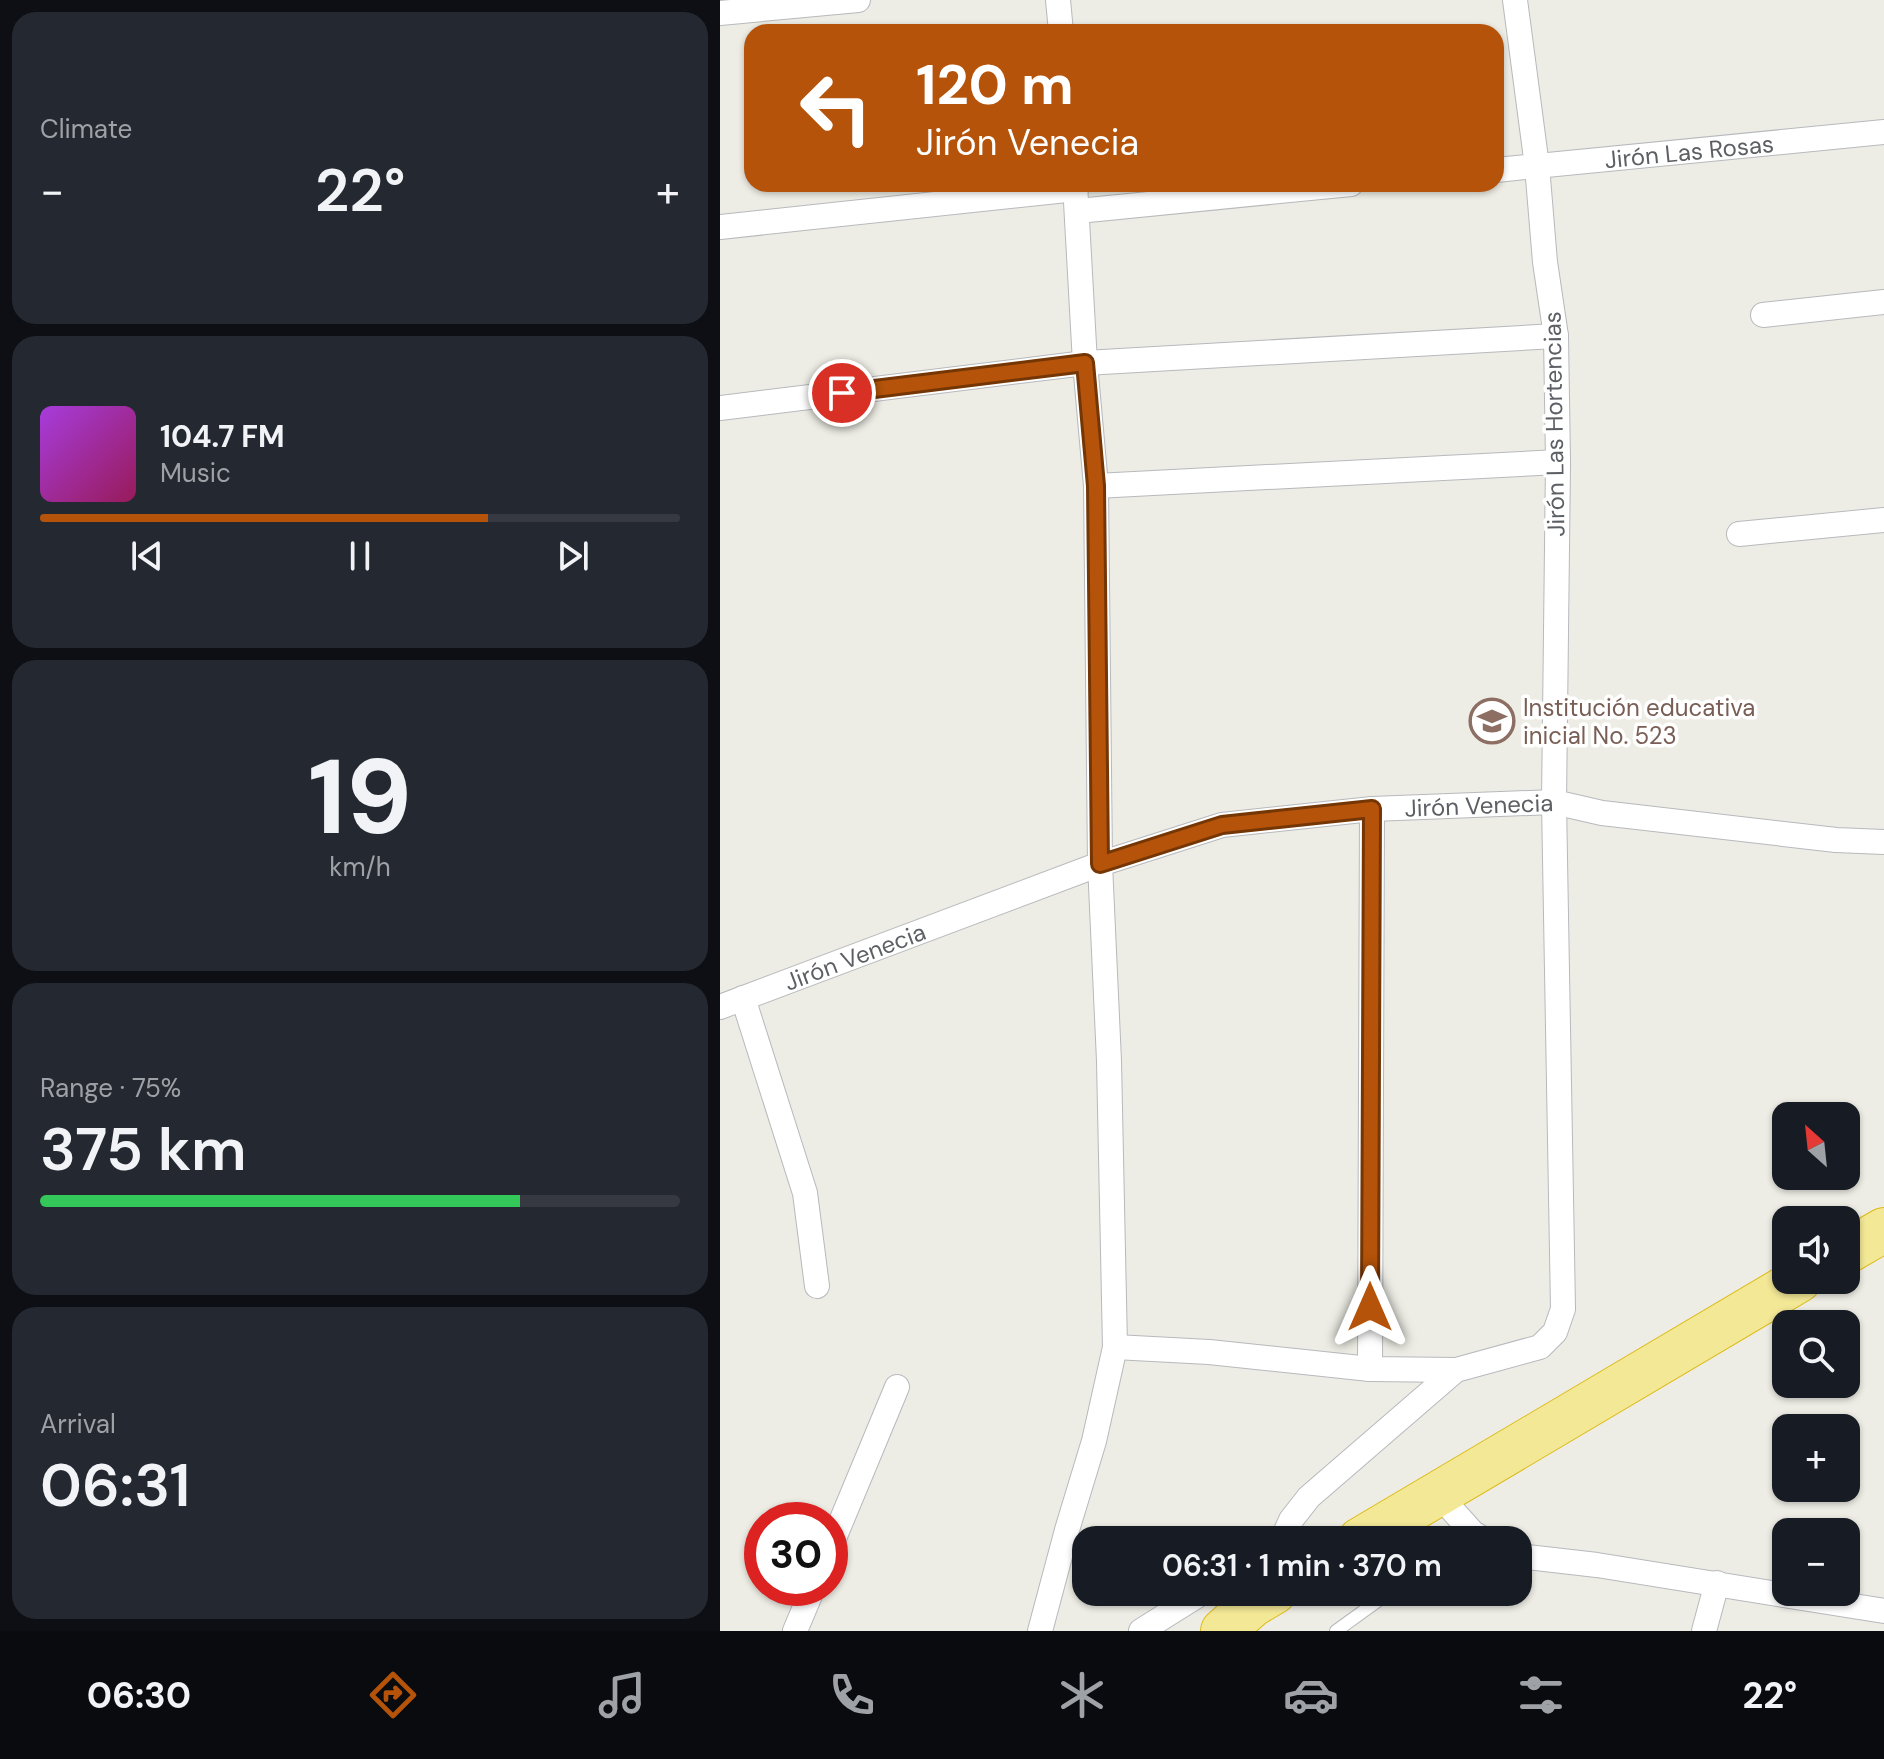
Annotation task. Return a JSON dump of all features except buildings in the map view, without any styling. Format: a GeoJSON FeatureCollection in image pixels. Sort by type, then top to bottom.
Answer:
{"type":"FeatureCollection","features":[{"type":"Feature","properties":{"kind":"highway"},"geometry":{"type":"LineString","coordinates":[[1860,1244],[1884,1230]]}},
{"type":"Feature","properties":{"kind":"highway"},"geometry":{"type":"LineString","coordinates":[[1383,1526],[1775,1294]]}},
{"type":"Feature","properties":{"kind":"highway"},"geometry":{"type":"LineString","coordinates":[[1223,1631],[1251,1606]]}},
{"type":"Feature","properties":{"kind":"street"},"geometry":{"type":"LineString","coordinates":[[720,13],[858,0]]}},
{"type":"Feature","properties":{"kind":"street"},"geometry":{"type":"LineString","coordinates":[[1058,0],[1060,24]]}},
{"type":"Feature","properties":{"kind":"street","name":"Jirón Las Hortencias"},"geometry":{"type":"LineString","coordinates":[[1456,1370],[1540,1347],[1555,1332],[1563,1309],[1554,802],[1558,462],[1556,336],[1515,0]]}},
{"type":"Feature","properties":{"kind":"street","name":"Jirón Las Rosas"},"geometry":{"type":"LineString","coordinates":[[1504,169],[1884,132]]}},
{"type":"Feature","properties":{"kind":"street"},"geometry":{"type":"LineString","coordinates":[[720,227],[1076,195],[1151,192]]}},
{"type":"Feature","properties":{"kind":"street"},"geometry":{"type":"LineString","coordinates":[[1040,1631],[1094,1441],[1115,1347],[1109,1061],[1100,864],[1096,486],[1085,363],[1076,195]]}},
{"type":"Feature","properties":{"kind":"street"},"geometry":{"type":"LineString","coordinates":[[1763,315],[1884,302]]}},
{"type":"Feature","properties":{"kind":"street"},"geometry":{"type":"LineString","coordinates":[[720,408],[1085,363],[1556,336]]}},
{"type":"Feature","properties":{"kind":"street"},"geometry":{"type":"LineString","coordinates":[[1096,486],[1558,462]]}},
{"type":"Feature","properties":{"kind":"street"},"geometry":{"type":"LineString","coordinates":[[1739,534],[1884,520]]}},
{"type":"Feature","properties":{"kind":"street","name":"Jirón Venecia"},"geometry":{"type":"LineString","coordinates":[[720,1007],[1100,864],[1222,825],[1372,809],[1554,802],[1602,813],[1836,840],[1884,842]]}},
{"type":"Feature","properties":{"kind":"street"},"geometry":{"type":"LineString","coordinates":[[1370,1369],[1372,809]]}},
{"type":"Feature","properties":{"kind":"street"},"geometry":{"type":"LineString","coordinates":[[743,998],[805,1193],[817,1286]]}},
{"type":"Feature","properties":{"kind":"street"},"geometry":{"type":"LineString","coordinates":[[1115,1347],[1209,1352],[1370,1369],[1456,1370]]}},
{"type":"Feature","properties":{"kind":"street"},"geometry":{"type":"LineString","coordinates":[[1288,1526],[1309,1497],[1456,1370]]}},
{"type":"Feature","properties":{"kind":"street"},"geometry":{"type":"LineString","coordinates":[[848,1505],[897,1387]]}},
{"type":"Feature","properties":{"kind":"street"},"geometry":{"type":"LineString","coordinates":[[1437,1493],[1464,1526]]}},
{"type":"Feature","properties":{"kind":"street"},"geometry":{"type":"LineString","coordinates":[[1532,1558],[1717,1583],[1884,1611]]}},
{"type":"Feature","properties":{"kind":"street"},"geometry":{"type":"LineString","coordinates":[[1704,1631],[1717,1583]]}},
{"type":"Feature","properties":{"kind":"street"},"geometry":{"type":"LineString","coordinates":[[795,1631],[805,1606]]}},
{"type":"Feature","properties":{"kind":"street"},"geometry":{"type":"LineString","coordinates":[[1141,1631],[1181,1606]]}},
{"type":"Feature","properties":{"kind":"lane"},"geometry":{"type":"LineString","coordinates":[[1336,1631],[1371,1606]]}},
{"type":"Feature","properties":{"kind":"place","name":"Institución educativa inicial No. 523"},"geometry":{"type":"Point","coordinates":[1492,721]}},
{"type":"Feature","properties":{"kind":"route"},"geometry":{"type":"LineString","coordinates":[[842,393],[1085,363],[1096,486],[1100,864],[1222,825],[1372,809],[1370,1307]]}}]}
